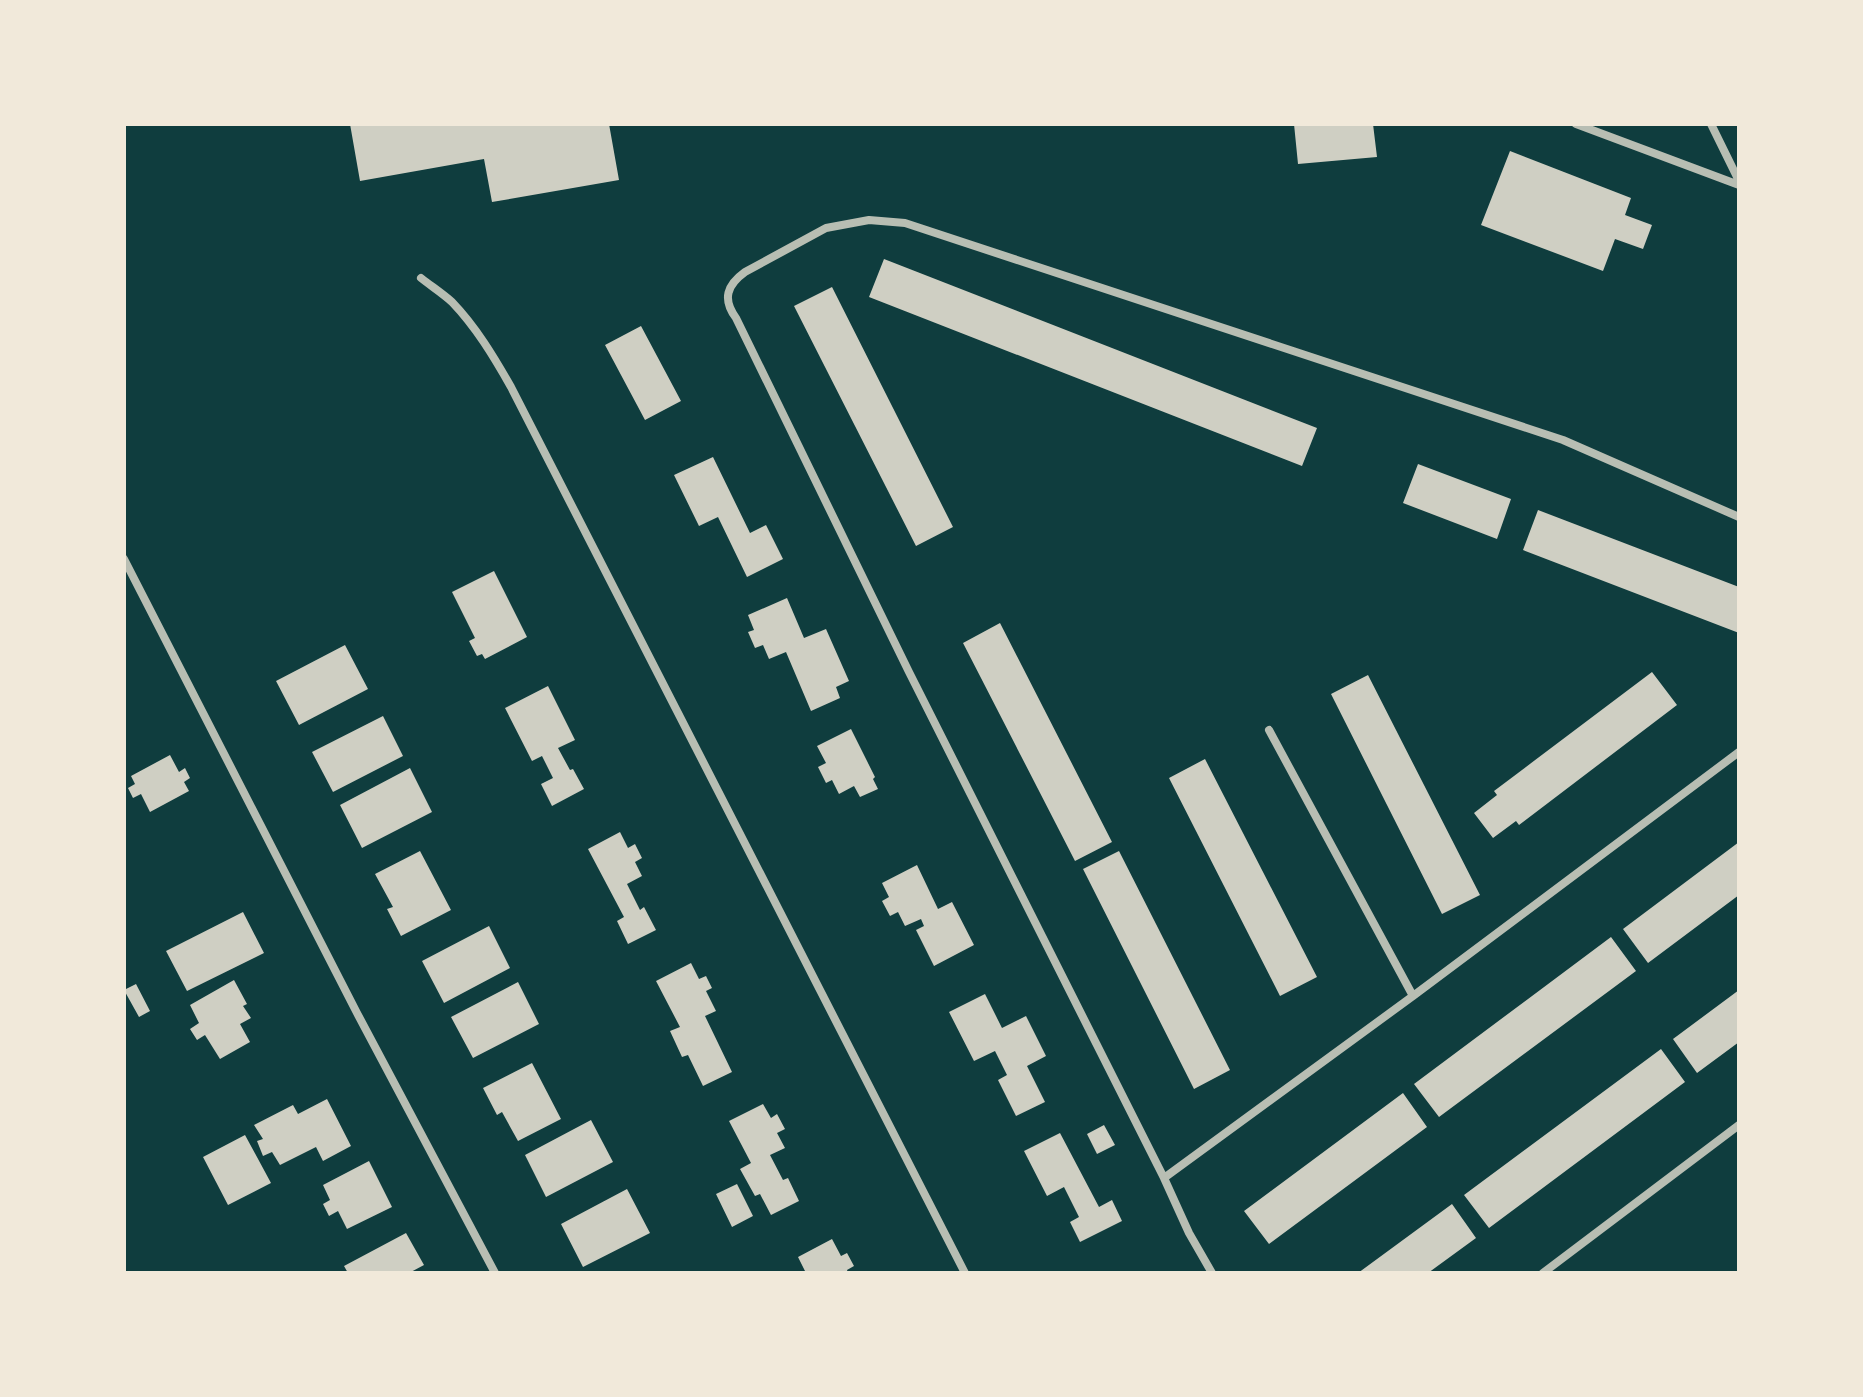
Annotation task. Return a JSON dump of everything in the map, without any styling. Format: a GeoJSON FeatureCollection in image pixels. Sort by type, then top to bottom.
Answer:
{"type":"FeatureCollection","features":[{"type":"Feature","properties":{"kind":"street"},"geometry":{"type":"LineString","coordinates":[[1576,124],[1739,183]]}},
{"type":"Feature","properties":{"kind":"street"},"geometry":{"type":"LineString","coordinates":[[1711,124],[1739,183]]}},
{"type":"Feature","properties":{"kind":"street"},"geometry":{"type":"LineString","coordinates":[[1212,1273],[1189,1233],[730,310],[727,295],[733,281],[826,228],[869,220],[905,223],[1563,440],[1739,517]]}},
{"type":"Feature","properties":{"kind":"street"},"geometry":{"type":"LineString","coordinates":[[421,278],[450,301],[472,326],[511,387],[965,1273]]}},
{"type":"Feature","properties":{"kind":"street"},"geometry":{"type":"LineString","coordinates":[[124,559],[357,1013],[495,1273]]}},
{"type":"Feature","properties":{"kind":"street"},"geometry":{"type":"LineString","coordinates":[[1269,730],[1413,996]]}},
{"type":"Feature","properties":{"kind":"street"},"geometry":{"type":"LineString","coordinates":[[1164,1178],[1739,752]]}},
{"type":"Feature","properties":{"kind":"street"},"geometry":{"type":"LineString","coordinates":[[1543,1273],[1739,1125]]}},
{"type":"Feature","properties":{"kind":"building"},"geometry":{"type":"Polygon","coordinates":[[[350,124],[609,124],[619,180],[492,202],[484,159],[360,181],[350,124]]]}},
{"type":"Feature","properties":{"kind":"building"},"geometry":{"type":"Polygon","coordinates":[[[1294,124],[1373,124],[1377,157],[1298,164],[1294,124]]]}},
{"type":"Feature","properties":{"kind":"building"},"geometry":{"type":"Polygon","coordinates":[[[1510,151],[1631,198],[1625,215],[1652,225],[1643,249],[1615,239],[1603,271],[1481,225],[1510,151]]]}},
{"type":"Feature","properties":{"kind":"building"},"geometry":{"type":"Polygon","coordinates":[[[884,259],[1317,428],[1302,466],[869,297],[884,259]]]}},
{"type":"Feature","properties":{"kind":"building"},"geometry":{"type":"Polygon","coordinates":[[[832,287],[953,527],[916,546],[794,306],[832,287]]]}},
{"type":"Feature","properties":{"kind":"building"},"geometry":{"type":"Polygon","coordinates":[[[641,326],[681,401],[645,420],[605,345],[641,326]]]}},
{"type":"Feature","properties":{"kind":"building"},"geometry":{"type":"Polygon","coordinates":[[[713,457],[750,533],[766,525],[783,559],[747,577],[718,517],[699,526],[674,475],[713,457]]]}},
{"type":"Feature","properties":{"kind":"building"},"geometry":{"type":"Polygon","coordinates":[[[1418,464],[1511,499],[1497,539],[1403,503],[1418,464]]]}},
{"type":"Feature","properties":{"kind":"building"},"geometry":{"type":"Polygon","coordinates":[[[1538,510],[1739,587],[1739,633],[1523,550],[1538,510]]]}},
{"type":"Feature","properties":{"kind":"building"},"geometry":{"type":"Polygon","coordinates":[[[494,571],[527,637],[485,659],[482,654],[477,656],[469,641],[475,638],[452,592],[494,571]]]}},
{"type":"Feature","properties":{"kind":"building"},"geometry":{"type":"Polygon","coordinates":[[[787,598],[804,638],[826,629],[849,681],[836,687],[840,698],[811,711],[786,652],[769,659],[763,645],[755,648],[748,632],[754,630],[748,615],[787,598]]]}},
{"type":"Feature","properties":{"kind":"building"},"geometry":{"type":"Polygon","coordinates":[[[1000,623],[1112,842],[1075,861],[963,643],[1000,623]]]}},
{"type":"Feature","properties":{"kind":"building"},"geometry":{"type":"Polygon","coordinates":[[[345,645],[368,689],[299,725],[276,681],[345,645]]]}},
{"type":"Feature","properties":{"kind":"building"},"geometry":{"type":"Polygon","coordinates":[[[1652,672],[1677,705],[1519,825],[1516,821],[1493,838],[1474,813],[1497,795],[1494,791],[1652,672]]]}},
{"type":"Feature","properties":{"kind":"building"},"geometry":{"type":"Polygon","coordinates":[[[1368,675],[1480,895],[1442,914],[1331,694],[1368,675]]]}},
{"type":"Feature","properties":{"kind":"building"},"geometry":{"type":"Polygon","coordinates":[[[548,686],[575,740],[558,748],[584,789],[552,806],[541,784],[553,778],[542,756],[532,761],[505,708],[548,686]]]}},
{"type":"Feature","properties":{"kind":"building"},"geometry":{"type":"Polygon","coordinates":[[[383,716],[403,756],[333,792],[312,752],[383,716]]]}},
{"type":"Feature","properties":{"kind":"building"},"geometry":{"type":"Polygon","coordinates":[[[851,729],[878,789],[860,797],[854,786],[839,794],[832,780],[826,783],[818,767],[826,763],[817,746],[851,729]]]}},
{"type":"Feature","properties":{"kind":"building"},"geometry":{"type":"Polygon","coordinates":[[[170,755],[179,772],[185,768],[190,778],[184,782],[189,791],[150,812],[141,794],[133,798],[128,788],[135,784],[131,776],[170,755]]]}},
{"type":"Feature","properties":{"kind":"building"},"geometry":{"type":"Polygon","coordinates":[[[1205,759],[1317,977],[1280,996],[1169,778],[1205,759]]]}},
{"type":"Feature","properties":{"kind":"building"},"geometry":{"type":"Polygon","coordinates":[[[410,768],[432,812],[362,848],[340,805],[410,768]]]}},
{"type":"Feature","properties":{"kind":"building"},"geometry":{"type":"Polygon","coordinates":[[[620,832],[628,848],[635,844],[642,858],[635,862],[642,876],[627,884],[640,910],[644,907],[656,930],[628,944],[617,921],[624,917],[588,849],[620,832]]]}},
{"type":"Feature","properties":{"kind":"building"},"geometry":{"type":"Polygon","coordinates":[[[1739,842],[1739,895],[1648,963],[1623,929],[1739,842]]]}},
{"type":"Feature","properties":{"kind":"building"},"geometry":{"type":"Polygon","coordinates":[[[420,851],[451,910],[401,936],[387,909],[393,907],[375,874],[420,851]]]}},
{"type":"Feature","properties":{"kind":"building"},"geometry":{"type":"Polygon","coordinates":[[[1119,851],[1230,1070],[1194,1089],[1083,869],[1119,851]]]}},
{"type":"Feature","properties":{"kind":"building"},"geometry":{"type":"Polygon","coordinates":[[[917,865],[938,909],[952,902],[974,945],[934,966],[916,930],[924,926],[921,919],[905,926],[898,912],[890,916],[882,901],[889,897],[882,883],[917,865]]]}},
{"type":"Feature","properties":{"kind":"building"},"geometry":{"type":"Polygon","coordinates":[[[243,912],[264,953],[187,991],[166,951],[243,912]]]}},
{"type":"Feature","properties":{"kind":"building"},"geometry":{"type":"Polygon","coordinates":[[[489,926],[510,968],[444,1003],[422,961],[489,926]]]}},
{"type":"Feature","properties":{"kind":"building"},"geometry":{"type":"Polygon","coordinates":[[[1611,937],[1636,971],[1439,1117],[1414,1084],[1611,937]]]}},
{"type":"Feature","properties":{"kind":"building"},"geometry":{"type":"Polygon","coordinates":[[[691,963],[699,979],[706,976],[712,988],[706,991],[716,1011],[705,1016],[732,1072],[703,1086],[688,1055],[682,1057],[670,1031],[680,1027],[656,981],[691,963]]]}},
{"type":"Feature","properties":{"kind":"building"},"geometry":{"type":"Polygon","coordinates":[[[234,980],[247,1004],[243,1006],[251,1018],[240,1024],[250,1042],[220,1059],[205,1035],[197,1040],[190,1029],[199,1023],[190,1005],[234,980]]]}},
{"type":"Feature","properties":{"kind":"building"},"geometry":{"type":"Polygon","coordinates":[[[518,982],[539,1024],[473,1058],[451,1017],[518,982]]]}},
{"type":"Feature","properties":{"kind":"building"},"geometry":{"type":"Polygon","coordinates":[[[136,984],[150,1011],[139,1017],[124,990],[136,984]]]}},
{"type":"Feature","properties":{"kind":"building"},"geometry":{"type":"Polygon","coordinates":[[[1739,990],[1739,1042],[1697,1073],[1673,1039],[1739,990]]]}},
{"type":"Feature","properties":{"kind":"building"},"geometry":{"type":"Polygon","coordinates":[[[985,994],[1002,1028],[1026,1016],[1046,1056],[1027,1066],[1045,1102],[1016,1116],[998,1080],[1007,1075],[995,1051],[974,1061],[949,1012],[985,994]]]}},
{"type":"Feature","properties":{"kind":"building"},"geometry":{"type":"Polygon","coordinates":[[[1661,1049],[1685,1082],[1489,1228],[1464,1195],[1661,1049]]]}},
{"type":"Feature","properties":{"kind":"building"},"geometry":{"type":"Polygon","coordinates":[[[532,1063],[561,1119],[518,1141],[502,1112],[497,1115],[483,1088],[532,1063]]]}},
{"type":"Feature","properties":{"kind":"building"},"geometry":{"type":"Polygon","coordinates":[[[1403,1093],[1427,1127],[1269,1244],[1244,1211],[1403,1093]]]}},
{"type":"Feature","properties":{"kind":"building"},"geometry":{"type":"Polygon","coordinates":[[[327,1099],[351,1146],[323,1161],[316,1147],[280,1165],[272,1152],[263,1156],[257,1141],[263,1139],[254,1125],[293,1105],[298,1114],[327,1099]]]}},
{"type":"Feature","properties":{"kind":"building"},"geometry":{"type":"Polygon","coordinates":[[[763,1104],[771,1118],[777,1114],[785,1129],[777,1133],[785,1148],[770,1155],[783,1180],[788,1178],[799,1201],[771,1215],[760,1194],[755,1196],[740,1169],[751,1163],[729,1121],[763,1104]]]}},
{"type":"Feature","properties":{"kind":"building"},"geometry":{"type":"Polygon","coordinates":[[[591,1120],[613,1162],[546,1197],[525,1155],[591,1120]]]}},
{"type":"Feature","properties":{"kind":"building"},"geometry":{"type":"Polygon","coordinates":[[[1104,1125],[1115,1145],[1097,1154],[1087,1134],[1104,1125]]]}},
{"type":"Feature","properties":{"kind":"building"},"geometry":{"type":"Polygon","coordinates":[[[1060,1133],[1099,1207],[1112,1200],[1122,1221],[1080,1242],[1070,1222],[1079,1217],[1064,1187],[1047,1196],[1024,1151],[1060,1133]]]}},
{"type":"Feature","properties":{"kind":"building"},"geometry":{"type":"Polygon","coordinates":[[[245,1135],[271,1183],[228,1205],[203,1157],[245,1135]]]}},
{"type":"Feature","properties":{"kind":"building"},"geometry":{"type":"Polygon","coordinates":[[[369,1161],[392,1207],[347,1229],[338,1211],[329,1216],[323,1204],[330,1200],[323,1185],[369,1161]]]}},
{"type":"Feature","properties":{"kind":"building"},"geometry":{"type":"Polygon","coordinates":[[[737,1184],[753,1216],[732,1227],[716,1194],[737,1184]]]}},
{"type":"Feature","properties":{"kind":"building"},"geometry":{"type":"Polygon","coordinates":[[[627,1189],[650,1233],[583,1267],[561,1224],[627,1189]]]}},
{"type":"Feature","properties":{"kind":"building"},"geometry":{"type":"Polygon","coordinates":[[[1452,1204],[1476,1238],[1428,1273],[1358,1273],[1452,1204]]]}},
{"type":"Feature","properties":{"kind":"building"},"geometry":{"type":"Polygon","coordinates":[[[406,1233],[424,1265],[409,1273],[348,1273],[344,1266],[406,1233]]]}},
{"type":"Feature","properties":{"kind":"building"},"geometry":{"type":"Polygon","coordinates":[[[832,1239],[841,1256],[847,1253],[854,1266],[847,1270],[848,1273],[806,1273],[798,1257],[832,1239]]]}}]}
